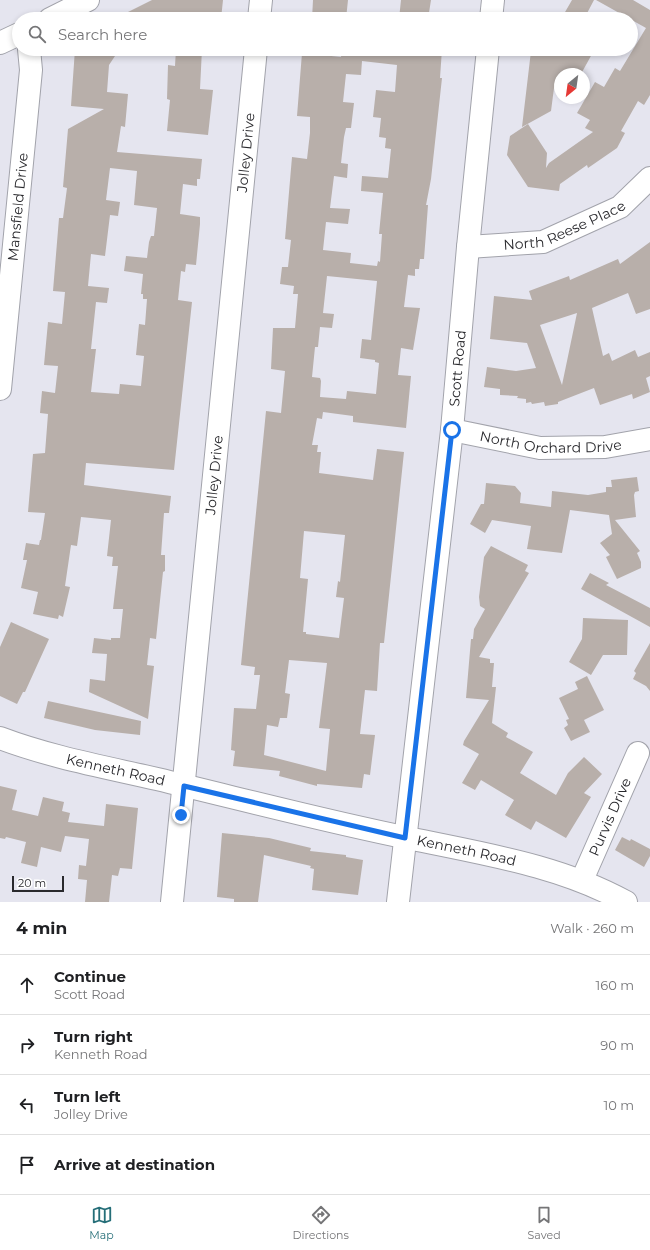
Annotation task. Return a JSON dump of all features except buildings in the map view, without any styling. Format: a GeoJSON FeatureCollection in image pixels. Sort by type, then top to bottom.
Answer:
{"type":"FeatureCollection","features":[{"type":"Feature","properties":{"kind":"street"},"geometry":{"type":"LineString","coordinates":[[64,12],[88,0]]}},
{"type":"Feature","properties":{"kind":"street"},"geometry":{"type":"LineString","coordinates":[[260,12],[261,0]]}},
{"type":"Feature","properties":{"kind":"street"},"geometry":{"type":"LineString","coordinates":[[492,12],[493,0]]}},
{"type":"Feature","properties":{"kind":"street"},"geometry":{"type":"LineString","coordinates":[[0,43],[12,37]]}},
{"type":"Feature","properties":{"kind":"street","name":"Mansfield Drive"},"geometry":{"type":"LineString","coordinates":[[0,389],[31,70],[30,56]]}},
{"type":"Feature","properties":{"kind":"street","name":"Jolley Drive"},"geometry":{"type":"LineString","coordinates":[[172,902],[255,56]]}},
{"type":"Feature","properties":{"kind":"street","name":"Scott Road"},"geometry":{"type":"LineString","coordinates":[[398,902],[452,430],[468,247],[487,56]]}},
{"type":"Feature","properties":{"kind":"street","name":"North Reese Place"},"geometry":{"type":"LineString","coordinates":[[468,247],[543,242],[620,207],[650,178]]}},
{"type":"Feature","properties":{"kind":"street","name":"North Orchard Drive"},"geometry":{"type":"LineString","coordinates":[[452,430],[540,448],[605,447],[650,439]]}},
{"type":"Feature","properties":{"kind":"street","name":"Kenneth Road"},"geometry":{"type":"LineString","coordinates":[[0,738],[44,752],[184,786],[405,838],[538,866],[582,880],[626,902]]}},
{"type":"Feature","properties":{"kind":"street","name":"Purvis Drive"},"geometry":{"type":"LineString","coordinates":[[582,880],[638,753]]}},
{"type":"Feature","properties":{"kind":"route"},"geometry":{"type":"LineString","coordinates":[[181,815],[184,786],[405,838],[452,430]]}}]}
